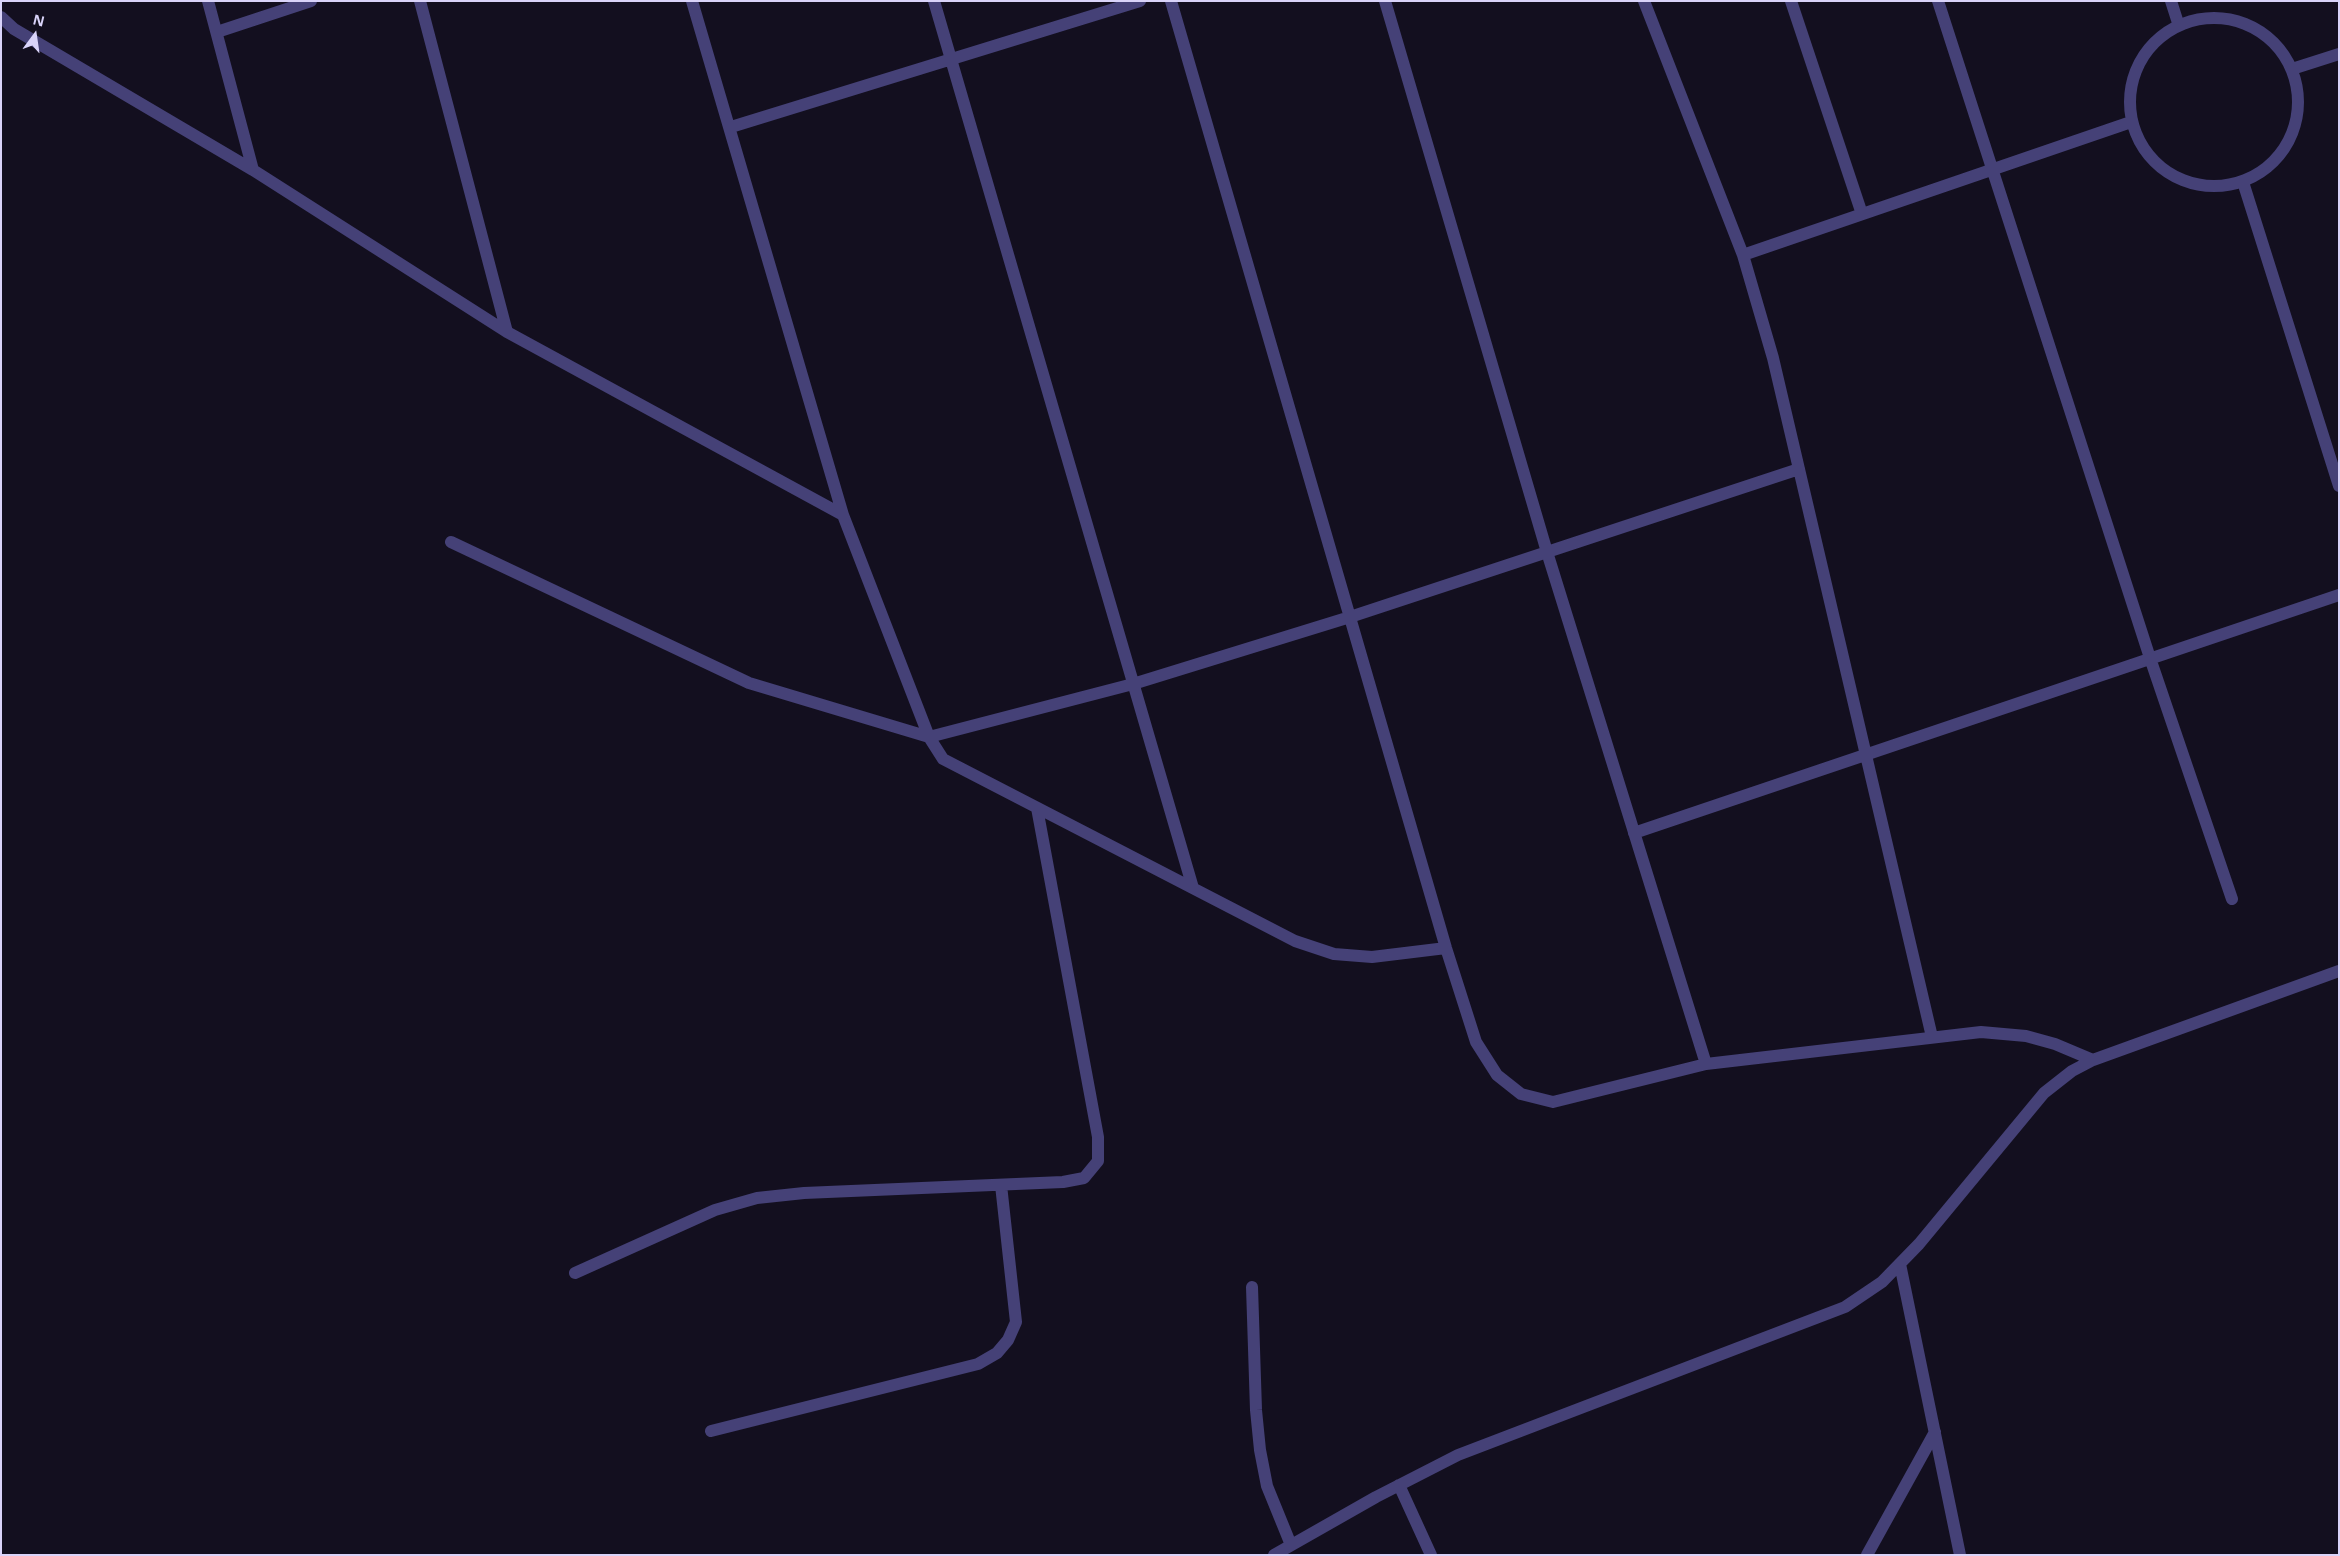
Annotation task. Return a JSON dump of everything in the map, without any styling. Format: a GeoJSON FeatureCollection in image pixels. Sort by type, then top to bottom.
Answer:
{"type":"FeatureCollection","features":[{"type":"Feature","properties":{"kind":"street"},"geometry":{"type":"LineString","coordinates":[[208,1],[253,170]]}},
{"type":"Feature","properties":{"kind":"street"},"geometry":{"type":"LineString","coordinates":[[217,32],[311,1]]}},
{"type":"Feature","properties":{"kind":"street"},"geometry":{"type":"LineString","coordinates":[[420,1],[507,332]]}},
{"type":"Feature","properties":{"kind":"street"},"geometry":{"type":"LineString","coordinates":[[692,1],[731,127],[843,515],[929,737],[943,759],[1295,941],[1334,954],[1372,957],[1446,948]]}},
{"type":"Feature","properties":{"kind":"street"},"geometry":{"type":"LineString","coordinates":[[934,1],[1192,888]]}},
{"type":"Feature","properties":{"kind":"street"},"geometry":{"type":"LineString","coordinates":[[731,127],[1140,1]]}},
{"type":"Feature","properties":{"kind":"street"},"geometry":{"type":"LineString","coordinates":[[1172,1],[1446,948],[1476,1042],[1497,1075],[1521,1094],[1552,1102],[1706,1064],[1981,1032],[2026,1036],[2055,1044],[2093,1060]]}},
{"type":"Feature","properties":{"kind":"street"},"geometry":{"type":"LineString","coordinates":[[1385,1],[1547,552],[1706,1064]]}},
{"type":"Feature","properties":{"kind":"street"},"geometry":{"type":"LineString","coordinates":[[1644,1],[1743,255],[1773,358],[1932,1037]]}},
{"type":"Feature","properties":{"kind":"street"},"geometry":{"type":"LineString","coordinates":[[1791,1],[1862,214]]}},
{"type":"Feature","properties":{"kind":"street"},"geometry":{"type":"LineString","coordinates":[[1938,1],[2150,658],[2232,899]]}},
{"type":"Feature","properties":{"kind":"street"},"geometry":{"type":"LineString","coordinates":[[2171,1],[2178,23]]}},
{"type":"Feature","properties":{"kind":"street"},"geometry":{"type":"LineString","coordinates":[[1,17],[14,29],[253,170],[507,332],[843,515]]}},
{"type":"Feature","properties":{"kind":"street"},"geometry":{"type":"LineString","coordinates":[[2203,18],[2230,18],[2256,28],[2278,46],[2292,69],[2299,95],[2297,123],[2286,148],[2267,168],[2243,182],[2215,187],[2187,183],[2162,169],[2142,148],[2131,122],[2129,94],[2136,67],[2152,43],[2178,23],[2203,18]]}},
{"type":"Feature","properties":{"kind":"street"},"geometry":{"type":"LineString","coordinates":[[2292,69],[2339,54]]}},
{"type":"Feature","properties":{"kind":"street"},"geometry":{"type":"LineString","coordinates":[[1743,255],[2131,122]]}},
{"type":"Feature","properties":{"kind":"street"},"geometry":{"type":"LineString","coordinates":[[2243,182],[2339,486]]}},
{"type":"Feature","properties":{"kind":"street"},"geometry":{"type":"LineString","coordinates":[[451,542],[749,682],[929,737],[1132,684],[1350,617],[1799,469]]}},
{"type":"Feature","properties":{"kind":"street"},"geometry":{"type":"LineString","coordinates":[[1634,833],[2339,595]]}},
{"type":"Feature","properties":{"kind":"street"},"geometry":{"type":"LineString","coordinates":[[575,1273],[715,1210],[757,1198],[804,1193],[1064,1182],[1084,1178],[1098,1161],[1098,1137],[1037,808]]}},
{"type":"Feature","properties":{"kind":"street"},"geometry":{"type":"LineString","coordinates":[[1274,1555],[1399,1485],[1458,1455],[1546,1420],[1617,1396],[1845,1307],[1882,1282],[1900,1264],[1919,1244],[2044,1093],[2072,1071],[2093,1060],[2339,971]]}},
{"type":"Feature","properties":{"kind":"street"},"geometry":{"type":"LineString","coordinates":[[711,1431],[978,1364],[997,1353],[1008,1340],[1016,1322],[1001,1185]]}},
{"type":"Feature","properties":{"kind":"street"},"geometry":{"type":"LineString","coordinates":[[1900,1264],[1960,1555]]}},
{"type":"Feature","properties":{"kind":"street"},"geometry":{"type":"LineString","coordinates":[[1252,1287],[1256,1410],[1260,1450],[1267,1486],[1291,1545]]}},
{"type":"Feature","properties":{"kind":"street"},"geometry":{"type":"LineString","coordinates":[[1867,1555],[1935,1432]]}},
{"type":"Feature","properties":{"kind":"street"},"geometry":{"type":"LineString","coordinates":[[1399,1485],[1432,1555]]}}]}
